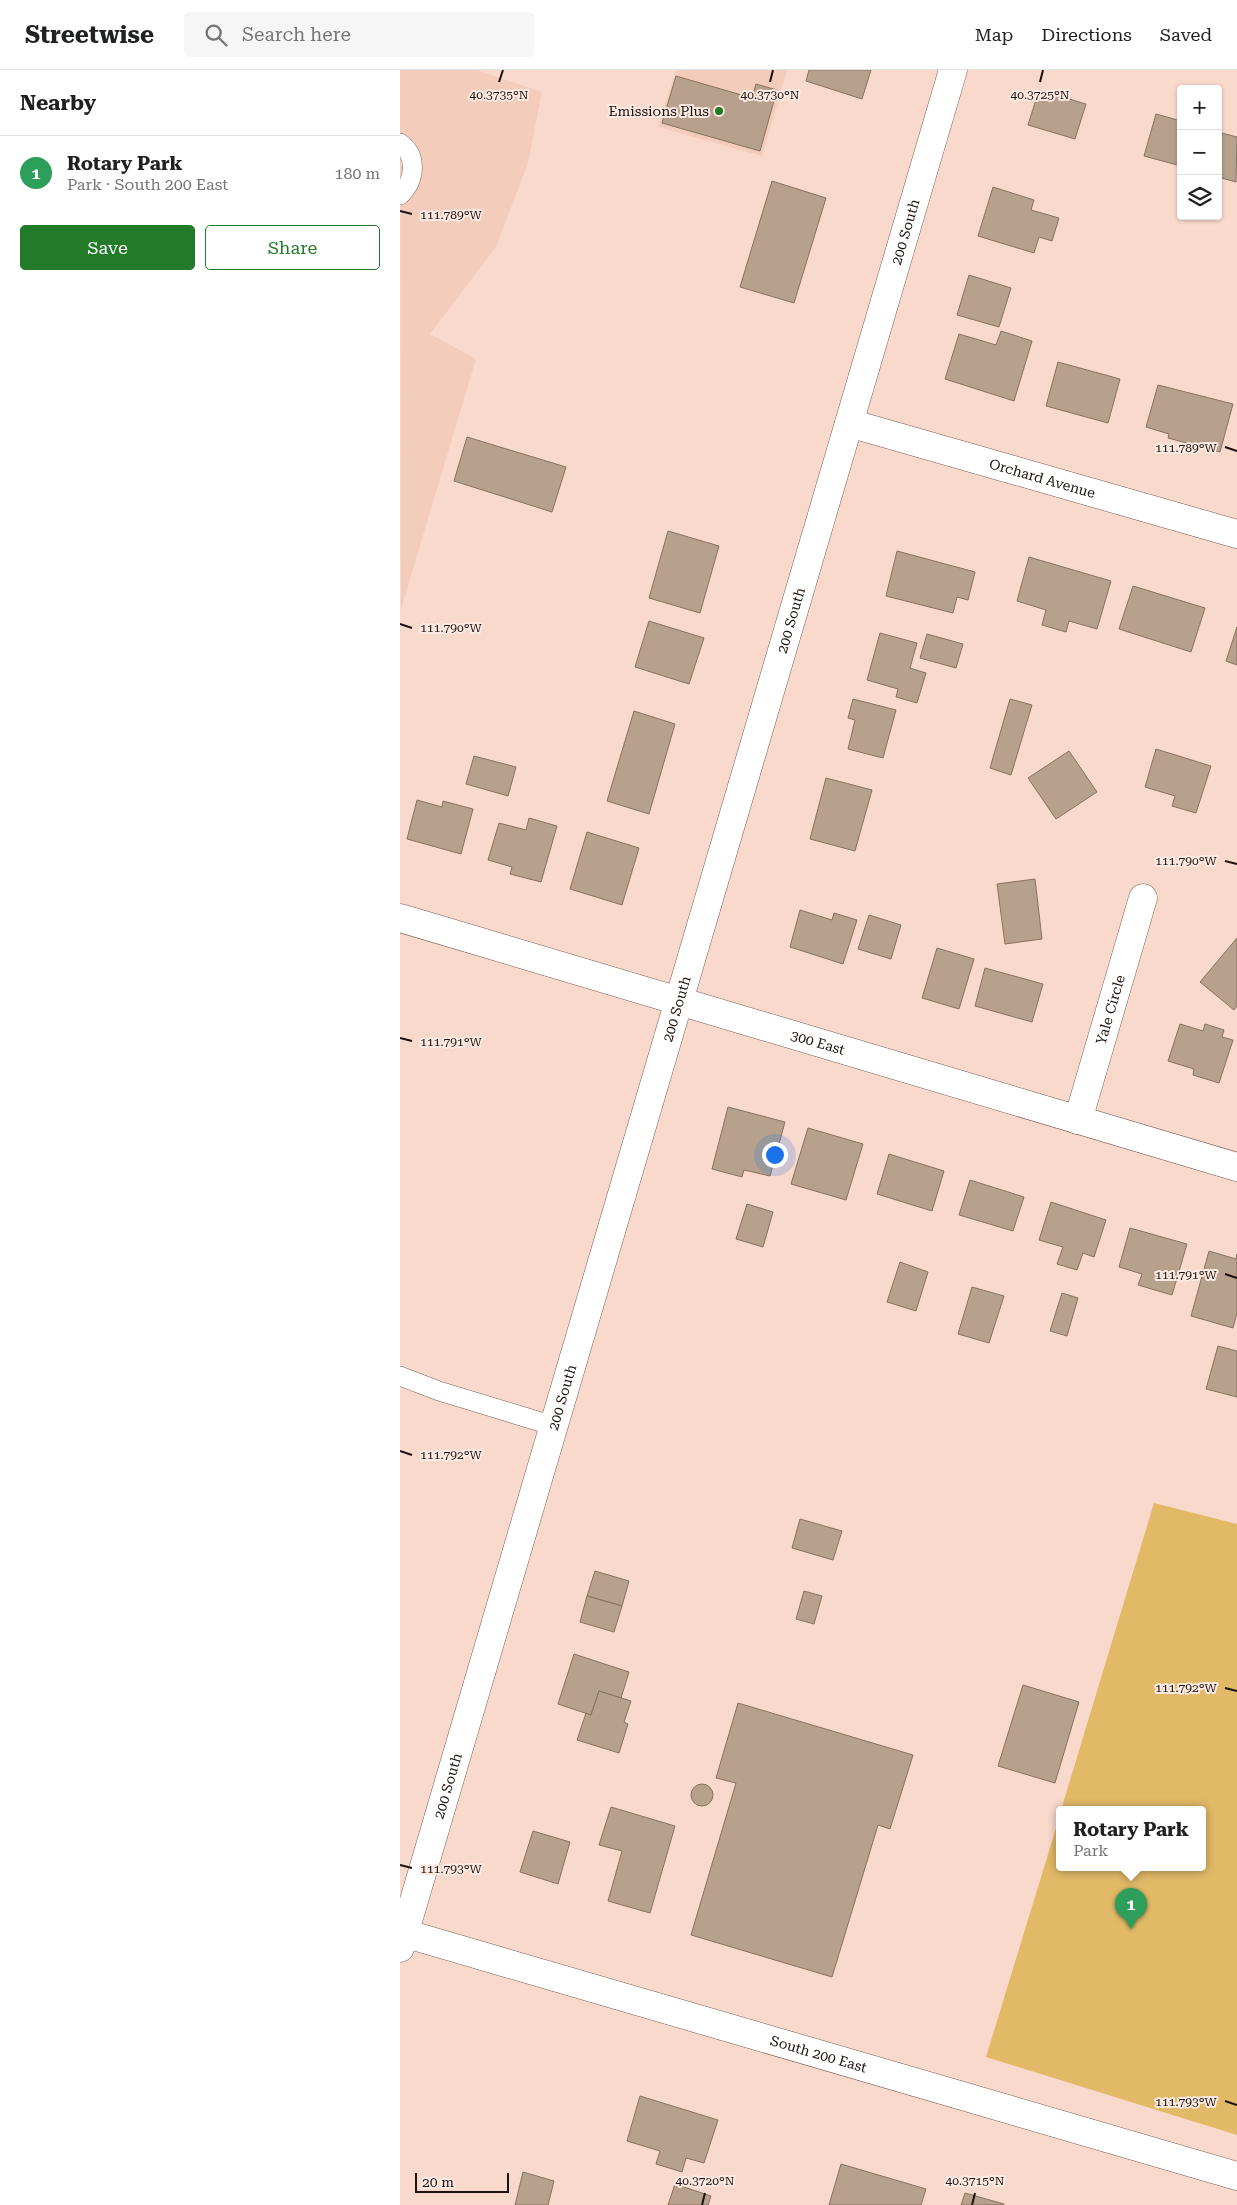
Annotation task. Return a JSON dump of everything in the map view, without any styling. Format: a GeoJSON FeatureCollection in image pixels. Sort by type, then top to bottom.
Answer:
{"type":"FeatureCollection","features":[{"type":"Feature","properties":{"kind":"street","name":"200 South"},"geometry":{"type":"LineString","coordinates":[[401,1938],[554,1426],[953,70]]}},
{"type":"Feature","properties":{"kind":"street","name":"Orchard Avenue"},"geometry":{"type":"LineString","coordinates":[[849,424],[1237,534]]}},
{"type":"Feature","properties":{"kind":"street","name":"Yale Circle"},"geometry":{"type":"LineString","coordinates":[[1078,1120],[1143,898]]}},
{"type":"Feature","properties":{"kind":"street","name":"300 East"},"geometry":{"type":"LineString","coordinates":[[400,918],[1237,1167]]}},
{"type":"Feature","properties":{"kind":"street","name":"South 200 East"},"geometry":{"type":"LineString","coordinates":[[401,1938],[1237,2176]]}},
{"type":"Feature","properties":{"kind":"lane"},"geometry":{"type":"LineString","coordinates":[[400,143],[406,147],[412,159],[413,170],[407,188],[400,194]]}},
{"type":"Feature","properties":{"kind":"lane"},"geometry":{"type":"LineString","coordinates":[[400,1376],[439,1391],[554,1426]]}},
{"type":"Feature","properties":{"kind":"shaded area"},"geometry":{"type":"Polygon","coordinates":[[[400,70],[477,70],[542,92],[528,163],[496,247],[430,334],[476,359],[401,609],[400,70]]]}},
{"type":"Feature","properties":{"kind":"shaded area","name":"Emissions Plus"},"geometry":{"type":"Polygon","coordinates":[[[676,70],[787,70],[762,156],[658,127],[676,70]]]}},
{"type":"Feature","properties":{"kind":"shaded area"},"geometry":{"type":"Polygon","coordinates":[[[1154,1503],[1237,1524],[1237,2135],[986,2057],[1056,1828],[1056,1871],[1206,1871],[1206,1806],[1062,1806],[1154,1503]]]}},
{"type":"Feature","properties":{"kind":"building"},"geometry":{"type":"Polygon","coordinates":[[[809,70],[871,70],[862,99],[806,81],[809,70]]]}},
{"type":"Feature","properties":{"kind":"building","name":"Emissions Plus"},"geometry":{"type":"Polygon","coordinates":[[[676,76],[752,98],[756,84],[777,90],[760,151],[662,123],[676,76]]]}},
{"type":"Feature","properties":{"kind":"building"},"geometry":{"type":"Polygon","coordinates":[[[1039,90],[1086,104],[1075,139],[1028,125],[1039,90]]]}},
{"type":"Feature","properties":{"kind":"building"},"geometry":{"type":"Polygon","coordinates":[[[1156,114],[1177,120],[1177,165],[1144,156],[1156,114]]]}},
{"type":"Feature","properties":{"kind":"building"},"geometry":{"type":"Polygon","coordinates":[[[1222,133],[1237,137],[1236,182],[1222,178],[1222,133]]]}},
{"type":"Feature","properties":{"kind":"building"},"geometry":{"type":"Polygon","coordinates":[[[772,181],[826,198],[794,303],[740,287],[772,181]]]}},
{"type":"Feature","properties":{"kind":"building"},"geometry":{"type":"Polygon","coordinates":[[[993,187],[1034,200],[1031,210],[1059,218],[1052,241],[1039,237],[1034,253],[978,236],[993,187]]]}},
{"type":"Feature","properties":{"kind":"building"},"geometry":{"type":"Polygon","coordinates":[[[969,275],[1011,288],[999,327],[957,315],[969,275]]]}},
{"type":"Feature","properties":{"kind":"building"},"geometry":{"type":"Polygon","coordinates":[[[1001,331],[1032,341],[1014,401],[945,379],[959,334],[996,345],[1001,331]]]}},
{"type":"Feature","properties":{"kind":"building"},"geometry":{"type":"Polygon","coordinates":[[[1058,362],[1120,379],[1108,423],[1046,406],[1058,362]]]}},
{"type":"Feature","properties":{"kind":"building"},"geometry":{"type":"Polygon","coordinates":[[[1158,385],[1233,404],[1220,452],[1168,438],[1169,434],[1146,427],[1158,385]]]}},
{"type":"Feature","properties":{"kind":"building"},"geometry":{"type":"Polygon","coordinates":[[[467,437],[566,467],[552,512],[454,481],[467,437]]]}},
{"type":"Feature","properties":{"kind":"building"},"geometry":{"type":"Polygon","coordinates":[[[668,531],[719,546],[700,613],[649,598],[668,531]]]}},
{"type":"Feature","properties":{"kind":"building"},"geometry":{"type":"Polygon","coordinates":[[[897,551],[975,572],[968,600],[957,597],[953,613],[886,596],[897,551]]]}},
{"type":"Feature","properties":{"kind":"building"},"geometry":{"type":"Polygon","coordinates":[[[1029,557],[1111,581],[1097,629],[1069,621],[1066,632],[1042,625],[1046,610],[1017,601],[1029,557]]]}},
{"type":"Feature","properties":{"kind":"building"},"geometry":{"type":"Polygon","coordinates":[[[1133,586],[1205,608],[1191,652],[1119,629],[1133,586]]]}},
{"type":"Feature","properties":{"kind":"building"},"geometry":{"type":"Polygon","coordinates":[[[649,621],[704,638],[689,684],[635,667],[649,621]]]}},
{"type":"Feature","properties":{"kind":"building"},"geometry":{"type":"Polygon","coordinates":[[[1237,627],[1237,665],[1226,661],[1237,627]]]}},
{"type":"Feature","properties":{"kind":"building"},"geometry":{"type":"Polygon","coordinates":[[[880,633],[917,643],[910,668],[926,673],[917,703],[896,697],[898,689],[867,680],[880,633]]]}},
{"type":"Feature","properties":{"kind":"building"},"geometry":{"type":"Polygon","coordinates":[[[927,634],[963,644],[956,668],[920,658],[927,634]]]}},
{"type":"Feature","properties":{"kind":"building"},"geometry":{"type":"Polygon","coordinates":[[[853,699],[896,710],[883,758],[848,749],[855,720],[848,718],[853,699]]]}},
{"type":"Feature","properties":{"kind":"building"},"geometry":{"type":"Polygon","coordinates":[[[1010,699],[1032,705],[1011,775],[990,768],[1010,699]]]}},
{"type":"Feature","properties":{"kind":"building"},"geometry":{"type":"Polygon","coordinates":[[[634,711],[675,724],[649,814],[607,801],[634,711]]]}},
{"type":"Feature","properties":{"kind":"building"},"geometry":{"type":"Polygon","coordinates":[[[1156,749],[1211,766],[1196,813],[1172,806],[1175,796],[1145,787],[1156,749]]]}},
{"type":"Feature","properties":{"kind":"building"},"geometry":{"type":"Polygon","coordinates":[[[1069,751],[1097,792],[1056,819],[1028,778],[1069,751]]]}},
{"type":"Feature","properties":{"kind":"building"},"geometry":{"type":"Polygon","coordinates":[[[474,756],[516,767],[508,796],[466,784],[474,756]]]}},
{"type":"Feature","properties":{"kind":"building"},"geometry":{"type":"Polygon","coordinates":[[[826,778],[872,790],[855,851],[810,839],[826,778]]]}},
{"type":"Feature","properties":{"kind":"building"},"geometry":{"type":"Polygon","coordinates":[[[417,800],[442,807],[443,801],[473,809],[461,854],[407,839],[417,800]]]}},
{"type":"Feature","properties":{"kind":"building"},"geometry":{"type":"Polygon","coordinates":[[[529,818],[557,826],[541,882],[510,874],[512,867],[488,860],[499,823],[526,830],[529,818]]]}},
{"type":"Feature","properties":{"kind":"building"},"geometry":{"type":"Polygon","coordinates":[[[587,832],[639,848],[622,905],[570,889],[587,832]]]}},
{"type":"Feature","properties":{"kind":"building"},"geometry":{"type":"Polygon","coordinates":[[[1035,879],[1042,939],[1005,944],[997,884],[1035,879]]]}},
{"type":"Feature","properties":{"kind":"building"},"geometry":{"type":"Polygon","coordinates":[[[800,910],[832,920],[834,913],[857,920],[843,964],[790,947],[800,910]]]}},
{"type":"Feature","properties":{"kind":"building"},"geometry":{"type":"Polygon","coordinates":[[[869,915],[901,925],[891,959],[858,949],[869,915]]]}},
{"type":"Feature","properties":{"kind":"building"},"geometry":{"type":"Polygon","coordinates":[[[1237,938],[1237,1006],[1234,1010],[1200,982],[1237,938]]]}},
{"type":"Feature","properties":{"kind":"building"},"geometry":{"type":"Polygon","coordinates":[[[937,948],[974,959],[959,1009],[922,998],[937,948]]]}},
{"type":"Feature","properties":{"kind":"building"},"geometry":{"type":"Polygon","coordinates":[[[985,968],[1043,984],[1032,1022],[975,1006],[985,968]]]}},
{"type":"Feature","properties":{"kind":"building"},"geometry":{"type":"Polygon","coordinates":[[[1180,1024],[1203,1031],[1205,1024],[1224,1030],[1222,1037],[1233,1040],[1219,1083],[1193,1075],[1194,1069],[1168,1061],[1180,1024]]]}},
{"type":"Feature","properties":{"kind":"building"},"geometry":{"type":"Polygon","coordinates":[[[728,1107],[785,1122],[770,1176],[744,1170],[742,1177],[712,1169],[728,1107]]]}},
{"type":"Feature","properties":{"kind":"building"},"geometry":{"type":"Polygon","coordinates":[[[808,1128],[863,1144],[846,1200],[791,1184],[808,1128]]]}},
{"type":"Feature","properties":{"kind":"building"},"geometry":{"type":"Polygon","coordinates":[[[889,1154],[944,1171],[932,1211],[877,1194],[889,1154]]]}},
{"type":"Feature","properties":{"kind":"building"},"geometry":{"type":"Polygon","coordinates":[[[970,1180],[1024,1197],[1013,1231],[959,1215],[970,1180]]]}},
{"type":"Feature","properties":{"kind":"building"},"geometry":{"type":"Polygon","coordinates":[[[1051,1202],[1106,1220],[1094,1257],[1083,1253],[1077,1270],[1057,1264],[1063,1247],[1039,1240],[1051,1202]]]}},
{"type":"Feature","properties":{"kind":"building"},"geometry":{"type":"Polygon","coordinates":[[[747,1204],[773,1212],[763,1247],[736,1239],[747,1204]]]}},
{"type":"Feature","properties":{"kind":"building"},"geometry":{"type":"Polygon","coordinates":[[[1130,1228],[1187,1244],[1172,1295],[1138,1285],[1142,1274],[1119,1267],[1130,1228]]]}},
{"type":"Feature","properties":{"kind":"building"},"geometry":{"type":"Polygon","coordinates":[[[1209,1251],[1236,1259],[1237,1254],[1237,1313],[1233,1328],[1191,1316],[1209,1251]]]}},
{"type":"Feature","properties":{"kind":"building"},"geometry":{"type":"Polygon","coordinates":[[[900,1262],[928,1272],[916,1311],[887,1302],[900,1262]]]}},
{"type":"Feature","properties":{"kind":"building"},"geometry":{"type":"Polygon","coordinates":[[[972,1287],[1004,1296],[989,1343],[958,1334],[972,1287]]]}},
{"type":"Feature","properties":{"kind":"building"},"geometry":{"type":"Polygon","coordinates":[[[1062,1293],[1078,1298],[1067,1336],[1050,1331],[1062,1293]]]}},
{"type":"Feature","properties":{"kind":"building"},"geometry":{"type":"Polygon","coordinates":[[[1218,1346],[1237,1351],[1237,1397],[1206,1389],[1218,1346]]]}},
{"type":"Feature","properties":{"kind":"building"},"geometry":{"type":"Polygon","coordinates":[[[800,1519],[842,1531],[833,1560],[792,1548],[800,1519]]]}},
{"type":"Feature","properties":{"kind":"building"},"geometry":{"type":"Polygon","coordinates":[[[595,1571],[629,1581],[622,1606],[587,1596],[595,1571]]]}},
{"type":"Feature","properties":{"kind":"building"},"geometry":{"type":"Polygon","coordinates":[[[804,1591],[822,1596],[814,1624],[796,1619],[804,1591]]]}},
{"type":"Feature","properties":{"kind":"building"},"geometry":{"type":"Polygon","coordinates":[[[587,1596],[622,1606],[614,1632],[580,1622],[587,1596]]]}},
{"type":"Feature","properties":{"kind":"building"},"geometry":{"type":"Polygon","coordinates":[[[574,1654],[629,1672],[621,1698],[599,1691],[591,1715],[558,1704],[574,1654]]]}},
{"type":"Feature","properties":{"kind":"building"},"geometry":{"type":"Polygon","coordinates":[[[1023,1685],[1079,1702],[1055,1783],[998,1766],[1023,1685]]]}},
{"type":"Feature","properties":{"kind":"building"},"geometry":{"type":"Polygon","coordinates":[[[599,1691],[631,1701],[624,1722],[628,1724],[619,1753],[577,1740],[586,1713],[591,1715],[599,1691]]]}},
{"type":"Feature","properties":{"kind":"building"},"geometry":{"type":"Polygon","coordinates":[[[738,1703],[913,1755],[890,1829],[878,1825],[832,1977],[691,1935],[736,1783],[716,1778],[738,1703]]]}},
{"type":"Feature","properties":{"kind":"building"},"geometry":{"type":"Polygon","coordinates":[[[698,1784],[706,1784],[713,1791],[713,1799],[706,1806],[698,1806],[691,1799],[691,1791],[698,1784]]]}},
{"type":"Feature","properties":{"kind":"building"},"geometry":{"type":"Polygon","coordinates":[[[611,1807],[675,1826],[650,1913],[608,1901],[622,1851],[599,1845],[611,1807]]]}},
{"type":"Feature","properties":{"kind":"building"},"geometry":{"type":"Polygon","coordinates":[[[533,1831],[570,1842],[558,1884],[520,1872],[533,1831]]]}},
{"type":"Feature","properties":{"kind":"building"},"geometry":{"type":"Polygon","coordinates":[[[640,2096],[718,2120],[704,2163],[686,2158],[682,2172],[656,2164],[660,2151],[627,2141],[640,2096]]]}},
{"type":"Feature","properties":{"kind":"building"},"geometry":{"type":"Polygon","coordinates":[[[841,2164],[926,2189],[921,2205],[829,2205],[841,2164]]]}},
{"type":"Feature","properties":{"kind":"building"},"geometry":{"type":"Polygon","coordinates":[[[523,2172],[554,2181],[548,2205],[515,2205],[523,2172]]]}},
{"type":"Feature","properties":{"kind":"building"},"geometry":{"type":"Polygon","coordinates":[[[675,2184],[711,2196],[708,2205],[668,2205],[675,2184]]]}},
{"type":"Feature","properties":{"kind":"building"},"geometry":{"type":"Polygon","coordinates":[[[965,2193],[1004,2204],[1004,2205],[961,2205],[965,2193]]]}},
{"type":"Feature","properties":{"kind":"place","name":"Emissions Plus"},"geometry":{"type":"Point","coordinates":[719,111]}},
{"type":"Feature","properties":{"kind":"place","name":"Rotary Park"},"geometry":{"type":"Point","coordinates":[1131,1929]}}]}
